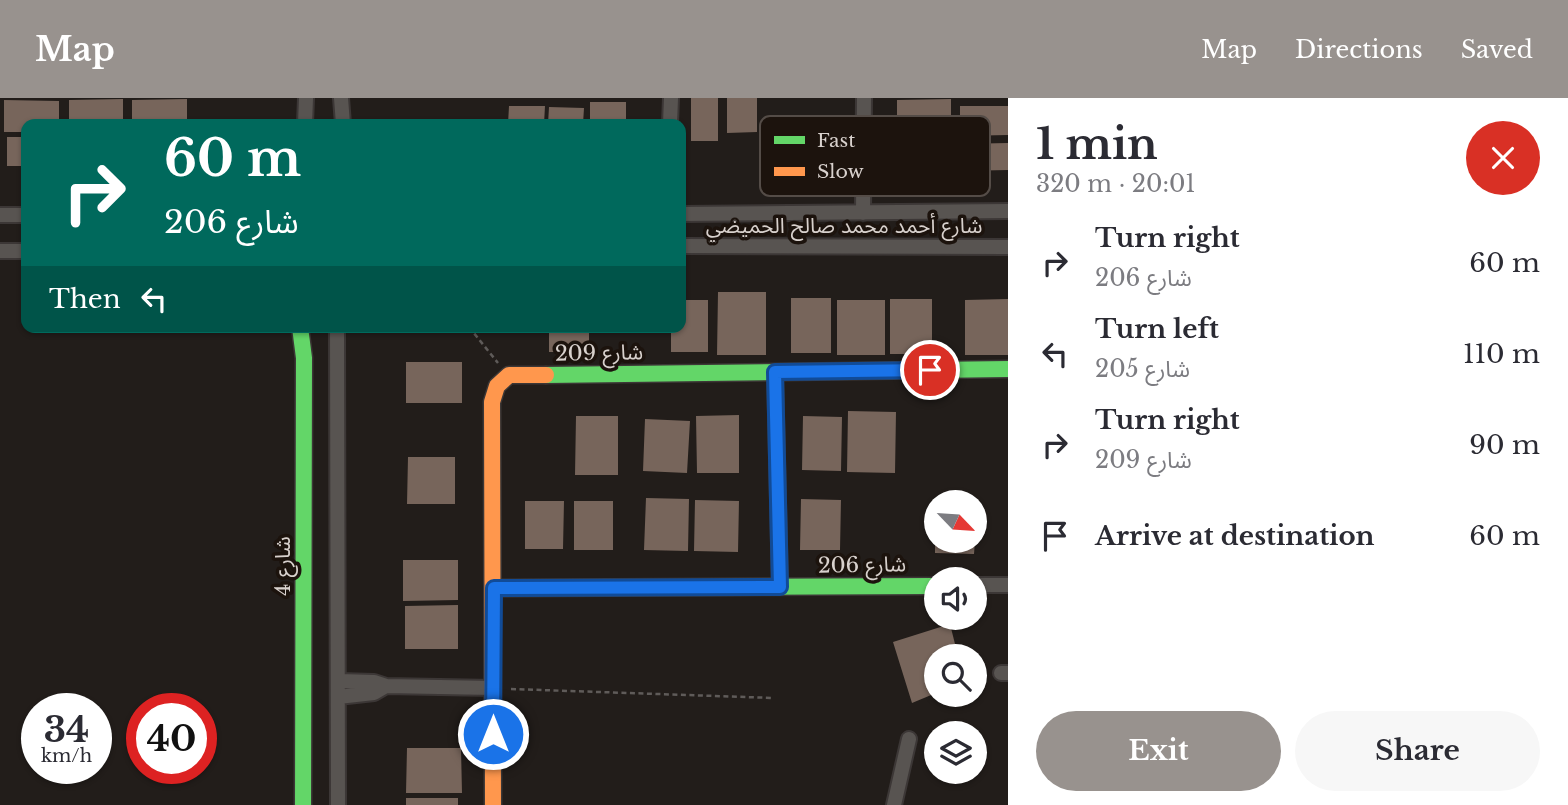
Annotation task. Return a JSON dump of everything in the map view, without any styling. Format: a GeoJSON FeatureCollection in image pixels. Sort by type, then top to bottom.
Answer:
{"type":"FeatureCollection","features":[{"type":"Feature","properties":{"kind":"street"},"geometry":{"type":"LineString","coordinates":[[305,119],[306,98]]}},
{"type":"Feature","properties":{"kind":"street"},"geometry":{"type":"LineString","coordinates":[[341,98],[343,119]]}},
{"type":"Feature","properties":{"kind":"street"},"geometry":{"type":"LineString","coordinates":[[670,119],[671,98]]}},
{"type":"Feature","properties":{"kind":"street"},"geometry":{"type":"LineString","coordinates":[[864,98],[864,116]]}},
{"type":"Feature","properties":{"kind":"street"},"geometry":{"type":"LineString","coordinates":[[863,196],[863,213]]}},
{"type":"Feature","properties":{"kind":"street"},"geometry":{"type":"LineString","coordinates":[[0,206],[13,215]]}},
{"type":"Feature","properties":{"kind":"street","name":"شارع أحمد محمد صالح الحميضي"},"geometry":{"type":"LineString","coordinates":[[686,214],[1008,211]]}},
{"type":"Feature","properties":{"kind":"street","name":"شارع أحمد محمد صالح الحميضي"},"geometry":{"type":"LineString","coordinates":[[686,246],[1008,247]]}},
{"type":"Feature","properties":{"kind":"street"},"geometry":{"type":"LineString","coordinates":[[0,251],[21,251]]}},
{"type":"Feature","properties":{"kind":"street","name":"شارع 4"},"geometry":{"type":"LineString","coordinates":[[301,333],[304,358],[303,805]]}},
{"type":"Feature","properties":{"kind":"street"},"geometry":{"type":"LineString","coordinates":[[337,333],[338,805]]}},
{"type":"Feature","properties":{"kind":"street","name":"شارع 209"},"geometry":{"type":"LineString","coordinates":[[509,375],[1008,369]]}},
{"type":"Feature","properties":{"kind":"street"},"geometry":{"type":"LineString","coordinates":[[775,372],[780,587]]}},
{"type":"Feature","properties":{"kind":"street"},"geometry":{"type":"LineString","coordinates":[[495,805],[492,402],[497,386],[509,375]]}},
{"type":"Feature","properties":{"kind":"street"},"geometry":{"type":"LineString","coordinates":[[987,585],[1008,585]]}},
{"type":"Feature","properties":{"kind":"street","name":"شارع 206"},"geometry":{"type":"LineString","coordinates":[[494,588],[924,586]]}},
{"type":"Feature","properties":{"kind":"street"},"geometry":{"type":"LineString","coordinates":[[339,681],[374,682],[386,687],[493,688]]}},
{"type":"Feature","properties":{"kind":"street"},"geometry":{"type":"LineString","coordinates":[[338,697],[374,693],[386,687]]}},
{"type":"Feature","properties":{"kind":"street"},"geometry":{"type":"LineString","coordinates":[[894,805],[909,739]]}},
{"type":"Feature","properties":{"kind":"path"},"geometry":{"type":"LineString","coordinates":[[474,333],[509,375]]}},
{"type":"Feature","properties":{"kind":"path"},"geometry":{"type":"LineString","coordinates":[[493,688],[774,698]]}},
{"type":"Feature","properties":{"kind":"building"},"geometry":{"type":"Polygon","coordinates":[[[691,98],[718,98],[718,141],[691,141],[691,98]]]}},
{"type":"Feature","properties":{"kind":"building"},"geometry":{"type":"Polygon","coordinates":[[[727,98],[757,98],[757,132],[727,133],[727,98]]]}},
{"type":"Feature","properties":{"kind":"building"},"geometry":{"type":"Polygon","coordinates":[[[123,99],[123,119],[69,119],[69,100],[123,99]]]}},
{"type":"Feature","properties":{"kind":"building"},"geometry":{"type":"Polygon","coordinates":[[[187,99],[187,119],[132,119],[132,100],[187,99]]]}},
{"type":"Feature","properties":{"kind":"building"},"geometry":{"type":"Polygon","coordinates":[[[951,99],[951,116],[897,116],[897,100],[951,99]]]}},
{"type":"Feature","properties":{"kind":"building"},"geometry":{"type":"Polygon","coordinates":[[[4,100],[59,101],[59,119],[21,119],[21,132],[4,132],[4,100]]]}},
{"type":"Feature","properties":{"kind":"building"},"geometry":{"type":"Polygon","coordinates":[[[590,102],[626,102],[626,119],[590,119],[590,102]]]}},
{"type":"Feature","properties":{"kind":"building"},"geometry":{"type":"Polygon","coordinates":[[[509,106],[545,106],[544,119],[508,119],[509,106]]]}},
{"type":"Feature","properties":{"kind":"building"},"geometry":{"type":"Polygon","coordinates":[[[960,106],[1008,106],[1008,135],[990,135],[990,116],[960,116],[960,106]]]}},
{"type":"Feature","properties":{"kind":"building"},"geometry":{"type":"Polygon","coordinates":[[[549,107],[584,108],[583,119],[548,119],[549,107]]]}},
{"type":"Feature","properties":{"kind":"building"},"geometry":{"type":"Polygon","coordinates":[[[7,137],[21,137],[21,166],[7,166],[7,137]]]}},
{"type":"Feature","properties":{"kind":"building"},"geometry":{"type":"Polygon","coordinates":[[[990,143],[1008,143],[1008,170],[990,170],[990,143]]]}},
{"type":"Feature","properties":{"kind":"building"},"geometry":{"type":"Polygon","coordinates":[[[718,292],[766,292],[766,355],[717,355],[718,292]]]}},
{"type":"Feature","properties":{"kind":"building"},"geometry":{"type":"Polygon","coordinates":[[[791,298],[831,298],[831,353],[791,353],[791,298]]]}},
{"type":"Feature","properties":{"kind":"building"},"geometry":{"type":"Polygon","coordinates":[[[890,299],[932,299],[932,354],[890,354],[890,299]]]}},
{"type":"Feature","properties":{"kind":"building"},"geometry":{"type":"Polygon","coordinates":[[[1008,299],[1008,355],[965,355],[965,300],[1008,299]]]}},
{"type":"Feature","properties":{"kind":"building"},"geometry":{"type":"Polygon","coordinates":[[[686,300],[708,300],[708,352],[671,352],[671,333],[686,333],[686,300]]]}},
{"type":"Feature","properties":{"kind":"building"},"geometry":{"type":"Polygon","coordinates":[[[837,300],[885,300],[885,355],[837,355],[837,300]]]}},
{"type":"Feature","properties":{"kind":"building"},"geometry":{"type":"Polygon","coordinates":[[[549,333],[589,333],[589,352],[549,352],[549,333]]]}},
{"type":"Feature","properties":{"kind":"building"},"geometry":{"type":"Polygon","coordinates":[[[406,362],[462,362],[462,403],[406,403],[406,362]]]}},
{"type":"Feature","properties":{"kind":"building"},"geometry":{"type":"Polygon","coordinates":[[[848,411],[896,412],[895,473],[847,472],[848,411]]]}},
{"type":"Feature","properties":{"kind":"building"},"geometry":{"type":"Polygon","coordinates":[[[739,415],[739,473],[697,473],[696,416],[739,415]]]}},
{"type":"Feature","properties":{"kind":"building"},"geometry":{"type":"Polygon","coordinates":[[[576,416],[618,416],[618,475],[575,475],[576,416]]]}},
{"type":"Feature","properties":{"kind":"building"},"geometry":{"type":"Polygon","coordinates":[[[803,416],[842,417],[841,471],[802,470],[803,416]]]}},
{"type":"Feature","properties":{"kind":"building"},"geometry":{"type":"Polygon","coordinates":[[[645,419],[690,421],[687,473],[643,471],[645,419]]]}},
{"type":"Feature","properties":{"kind":"building"},"geometry":{"type":"Polygon","coordinates":[[[408,457],[455,457],[455,504],[407,504],[408,457]]]}},
{"type":"Feature","properties":{"kind":"building"},"geometry":{"type":"Polygon","coordinates":[[[646,498],[689,499],[688,551],[644,550],[646,498]]]}},
{"type":"Feature","properties":{"kind":"building"},"geometry":{"type":"Polygon","coordinates":[[[801,499],[841,500],[840,550],[800,550],[801,499]]]}},
{"type":"Feature","properties":{"kind":"building"},"geometry":{"type":"Polygon","coordinates":[[[695,500],[739,501],[738,552],[694,551],[695,500]]]}},
{"type":"Feature","properties":{"kind":"building"},"geometry":{"type":"Polygon","coordinates":[[[525,501],[564,501],[563,549],[525,549],[525,501]]]}},
{"type":"Feature","properties":{"kind":"building"},"geometry":{"type":"Polygon","coordinates":[[[574,501],[613,501],[613,550],[574,550],[574,501]]]}},
{"type":"Feature","properties":{"kind":"building"},"geometry":{"type":"Polygon","coordinates":[[[403,560],[458,560],[458,600],[403,601],[403,560]]]}},
{"type":"Feature","properties":{"kind":"building"},"geometry":{"type":"Polygon","coordinates":[[[458,605],[458,649],[405,649],[405,606],[458,605]]]}},
{"type":"Feature","properties":{"kind":"building"},"geometry":{"type":"Polygon","coordinates":[[[931,630],[952,630],[955,644],[924,644],[924,698],[912,703],[893,642],[931,630]]]}},
{"type":"Feature","properties":{"kind":"building"},"geometry":{"type":"Polygon","coordinates":[[[407,748],[461,748],[462,793],[406,793],[407,748]]]}},
{"type":"Feature","properties":{"kind":"building"},"geometry":{"type":"Polygon","coordinates":[[[406,798],[458,798],[458,805],[406,805],[406,798]]]}},
{"type":"Feature","properties":{"kind":"traffic: fast"},"geometry":{"type":"LineString","coordinates":[[301,333],[304,358],[303,805]]}},
{"type":"Feature","properties":{"kind":"traffic: fast"},"geometry":{"type":"LineString","coordinates":[[546,375],[1008,369]]}},
{"type":"Feature","properties":{"kind":"traffic: fast"},"geometry":{"type":"LineString","coordinates":[[494,588],[924,586]]}},
{"type":"Feature","properties":{"kind":"traffic: slow"},"geometry":{"type":"LineString","coordinates":[[493,805],[492,402],[497,386],[509,375],[546,375]]}},
{"type":"Feature","properties":{"kind":"route"},"geometry":{"type":"LineString","coordinates":[[493,734],[494,588],[780,587],[775,372],[930,370]]}}]}
